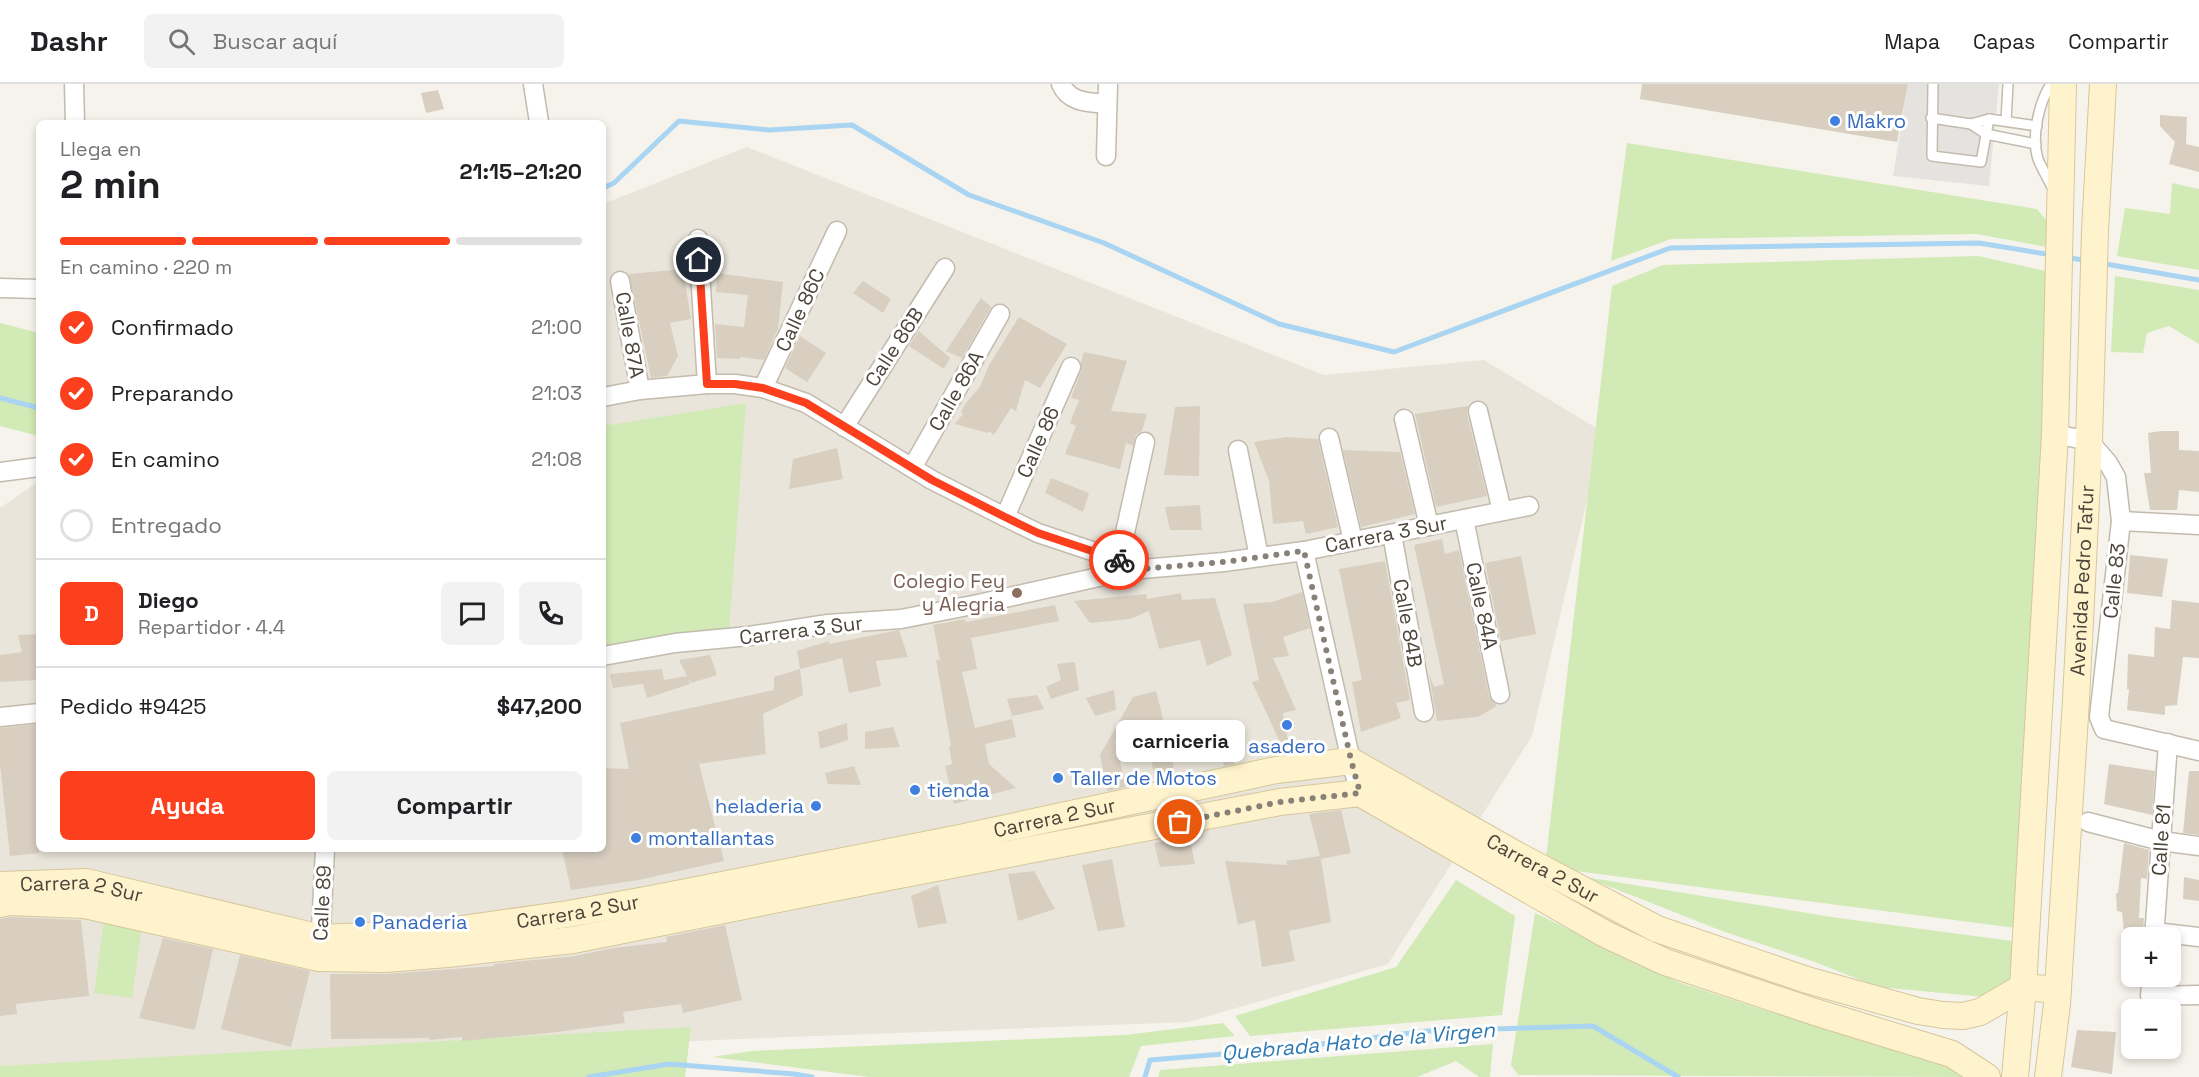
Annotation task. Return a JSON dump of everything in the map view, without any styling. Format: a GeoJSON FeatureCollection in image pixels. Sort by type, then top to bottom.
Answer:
{"type":"FeatureCollection","features":[{"type":"Feature","properties":{"kind":"street"},"geometry":{"type":"LineString","coordinates":[[74,84],[75,120]]}},
{"type":"Feature","properties":{"kind":"street"},"geometry":{"type":"LineString","coordinates":[[533,84],[539,120]]}},
{"type":"Feature","properties":{"kind":"street"},"geometry":{"type":"LineString","coordinates":[[1060,84],[1070,97],[1107,104]]}},
{"type":"Feature","properties":{"kind":"street"},"geometry":{"type":"LineString","coordinates":[[1105,84],[1106,156]]}},
{"type":"Feature","properties":{"kind":"street","name":"Avenida Pedro Tafur"},"geometry":{"type":"LineString","coordinates":[[2015,1077],[2024,987],[2055,434],[2063,84]]}},
{"type":"Feature","properties":{"kind":"street","name":"Avenida Pedro Tafur"},"geometry":{"type":"LineString","coordinates":[[2048,1077],[2058,990],[2076,700],[2103,84]]}},
{"type":"Feature","properties":{"kind":"street","name":"Calle 86C"},"geometry":{"type":"LineString","coordinates":[[763,388],[837,231]]}},
{"type":"Feature","properties":{"kind":"street"},"geometry":{"type":"LineString","coordinates":[[698,239],[707,384]]}},
{"type":"Feature","properties":{"kind":"street","name":"Calle 86B"},"geometry":{"type":"LineString","coordinates":[[844,427],[945,268]]}},
{"type":"Feature","properties":{"kind":"street","name":"Calle 87A"},"geometry":{"type":"LineString","coordinates":[[620,281],[640,390]]}},
{"type":"Feature","properties":{"kind":"street"},"geometry":{"type":"LineString","coordinates":[[0,288],[36,289]]}},
{"type":"Feature","properties":{"kind":"street","name":"Calle 86A"},"geometry":{"type":"LineString","coordinates":[[912,468],[1000,314]]}},
{"type":"Feature","properties":{"kind":"street","name":"Calle 86"},"geometry":{"type":"LineString","coordinates":[[1005,517],[1071,367]]}},
{"type":"Feature","properties":{"kind":"street"},"geometry":{"type":"LineString","coordinates":[[606,396],[640,390],[707,384],[735,384],[763,388],[806,403],[912,468],[1005,517],[1038,533],[1125,565],[1145,442]]}},
{"type":"Feature","properties":{"kind":"street"},"geometry":{"type":"LineString","coordinates":[[1478,411],[1502,511]]}},
{"type":"Feature","properties":{"kind":"street"},"geometry":{"type":"LineString","coordinates":[[1404,419],[1429,526]]}},
{"type":"Feature","properties":{"kind":"street"},"geometry":{"type":"LineString","coordinates":[[2055,434],[2089,441]]}},
{"type":"Feature","properties":{"kind":"street"},"geometry":{"type":"LineString","coordinates":[[1329,438],[1353,541]]}},
{"type":"Feature","properties":{"kind":"street","name":"Calle 83"},"geometry":{"type":"LineString","coordinates":[[2089,441],[2108,463],[2116,477],[2121,521],[2098,717],[2104,729],[2168,743]]}},
{"type":"Feature","properties":{"kind":"street"},"geometry":{"type":"LineString","coordinates":[[1238,450],[1259,557]]}},
{"type":"Feature","properties":{"kind":"street"},"geometry":{"type":"LineString","coordinates":[[0,472],[36,466]]}},
{"type":"Feature","properties":{"kind":"street","name":"Carrera 3 Sur"},"geometry":{"type":"LineString","coordinates":[[606,655],[675,643],[749,636],[828,624],[901,619],[978,604],[1125,565],[1224,562],[1304,551],[1529,506]]}},
{"type":"Feature","properties":{"kind":"street","name":"Calle 84A"},"geometry":{"type":"LineString","coordinates":[[1464,519],[1500,694]]}},
{"type":"Feature","properties":{"kind":"street"},"geometry":{"type":"LineString","coordinates":[[2121,521],[2199,525]]}},
{"type":"Feature","properties":{"kind":"street","name":"Calle 84B"},"geometry":{"type":"LineString","coordinates":[[1392,534],[1424,712]]}},
{"type":"Feature","properties":{"kind":"street"},"geometry":{"type":"LineString","coordinates":[[1304,551],[1360,793]]}},
{"type":"Feature","properties":{"kind":"street"},"geometry":{"type":"LineString","coordinates":[[0,717],[36,713]]}},
{"type":"Feature","properties":{"kind":"street"},"geometry":{"type":"LineString","coordinates":[[2168,743],[2199,751]]}},
{"type":"Feature","properties":{"kind":"street","name":"Calle 81"},"geometry":{"type":"LineString","coordinates":[[2156,927],[2168,743]]}},
{"type":"Feature","properties":{"kind":"street","name":"Carrera 2 Sur"},"geometry":{"type":"LineString","coordinates":[[0,904],[10,902],[86,905],[320,948],[395,958],[536,944],[573,940],[914,860],[1030,824],[1276,770],[1351,760],[1515,854],[1658,929],[1807,980],[1943,1016],[1963,1016],[1980,1012],[2024,987]]}},
{"type":"Feature","properties":{"kind":"street","name":"Carrera 2 Sur"},"geometry":{"type":"LineString","coordinates":[[0,885],[86,882],[320,948],[532,919],[1280,802],[1360,793],[1605,934],[1665,962],[1815,1012],[1952,1054],[1987,1077]]}},
{"type":"Feature","properties":{"kind":"street"},"geometry":{"type":"LineString","coordinates":[[2088,822],[2161,841],[2199,846]]}},
{"type":"Feature","properties":{"kind":"street","name":"Calle 89"},"geometry":{"type":"LineString","coordinates":[[320,948],[325,852]]}},
{"type":"Feature","properties":{"kind":"street"},"geometry":{"type":"LineString","coordinates":[[532,919],[536,944]]}},
{"type":"Feature","properties":{"kind":"street"},"geometry":{"type":"LineString","coordinates":[[2181,936],[2199,937]]}},
{"type":"Feature","properties":{"kind":"street"},"geometry":{"type":"LineString","coordinates":[[2024,987],[2058,990]]}},
{"type":"Feature","properties":{"kind":"street"},"geometry":{"type":"LineString","coordinates":[[2151,987],[2150,996],[2199,995]]}},
{"type":"Feature","properties":{"kind":"lane"},"geometry":{"type":"LineString","coordinates":[[1933,84],[1932,156],[1981,162],[1989,119]]}},
{"type":"Feature","properties":{"kind":"lane"},"geometry":{"type":"LineString","coordinates":[[2006,121],[2008,84]]}},
{"type":"Feature","properties":{"kind":"lane"},"geometry":{"type":"LineString","coordinates":[[2051,84],[2045,93],[2037,126],[2036,144],[2038,158],[2055,193],[2061,227]]}},
{"type":"Feature","properties":{"kind":"lane"},"geometry":{"type":"LineString","coordinates":[[1931,118],[1971,124],[1989,119],[2037,126]]}},
{"type":"Feature","properties":{"kind":"lane"},"geometry":{"type":"LineString","coordinates":[[1971,124],[1986,134],[2036,144]]}},
{"type":"Feature","properties":{"kind":"shaded area"},"geometry":{"type":"Polygon","coordinates":[[[1908,84],[1999,84],[1989,186],[1893,176],[1908,84]]]}},
{"type":"Feature","properties":{"kind":"shaded area"},"geometry":{"type":"Polygon","coordinates":[[[747,147],[1324,375],[1484,360],[1603,432],[1532,736],[1388,964],[1188,1022],[738,1039],[0,1074],[0,508],[36,483],[36,852],[606,852],[606,203],[747,147]]]}},
{"type":"Feature","properties":{"kind":"green space"},"geometry":{"type":"Polygon","coordinates":[[[1627,143],[2037,209],[2048,222],[2047,247],[1976,234],[1671,239],[1611,261],[1627,143]]]}},
{"type":"Feature","properties":{"kind":"green space"},"geometry":{"type":"Polygon","coordinates":[[[2172,183],[2199,189],[2199,270],[2117,256],[2125,208],[2170,214],[2172,183]]]}},
{"type":"Feature","properties":{"kind":"green space"},"geometry":{"type":"Polygon","coordinates":[[[1978,256],[2050,272],[2016,928],[1545,867],[1612,286],[1663,265],[1978,256]]]}},
{"type":"Feature","properties":{"kind":"green space"},"geometry":{"type":"Polygon","coordinates":[[[2115,276],[2199,290],[2199,344],[2169,326],[2147,333],[2143,353],[2111,352],[2115,276]]]}},
{"type":"Feature","properties":{"kind":"green space"},"geometry":{"type":"Polygon","coordinates":[[[0,323],[36,332],[36,435],[0,426],[0,323]]]}},
{"type":"Feature","properties":{"kind":"green space"},"geometry":{"type":"Polygon","coordinates":[[[746,403],[729,631],[606,652],[606,426],[746,403]]]}},
{"type":"Feature","properties":{"kind":"green space"},"geometry":{"type":"Polygon","coordinates":[[[1585,877],[1838,918],[2020,942],[2018,973],[1985,997],[1878,987],[1815,962],[1725,932],[1585,877]]]}},
{"type":"Feature","properties":{"kind":"green space"},"geometry":{"type":"Polygon","coordinates":[[[1456,880],[1515,916],[1502,1015],[1250,1036],[1235,1016],[1396,967],[1456,880]]]}},
{"type":"Feature","properties":{"kind":"green space"},"geometry":{"type":"Polygon","coordinates":[[[1535,913],[1678,982],[1767,1011],[1931,1059],[1966,1077],[1518,1075],[1511,1065],[1535,913]]]}},
{"type":"Feature","properties":{"kind":"green space"},"geometry":{"type":"Polygon","coordinates":[[[104,921],[142,927],[132,998],[94,993],[104,921]]]}},
{"type":"Feature","properties":{"kind":"green space"},"geometry":{"type":"Polygon","coordinates":[[[1223,1023],[1235,1036],[1141,1046],[1129,1077],[869,1077],[712,1057],[752,1051],[1125,1035],[1223,1023]]]}},
{"type":"Feature","properties":{"kind":"green space"},"geometry":{"type":"Polygon","coordinates":[[[691,1027],[685,1077],[0,1077],[0,1066],[691,1027]]]}},
{"type":"Feature","properties":{"kind":"green space"},"geometry":{"type":"Polygon","coordinates":[[[1493,1044],[1490,1077],[1479,1077],[1456,1061],[1417,1077],[1158,1077],[1160,1070],[1493,1044]]]}},
{"type":"Feature","properties":{"kind":"building","name":"Makro"},"geometry":{"type":"Polygon","coordinates":[[[1642,84],[1908,84],[1897,142],[1640,99],[1642,84]]]}},
{"type":"Feature","properties":{"kind":"building"},"geometry":{"type":"Polygon","coordinates":[[[438,90],[444,109],[426,113],[421,93],[438,90]]]}},
{"type":"Feature","properties":{"kind":"building"},"geometry":{"type":"Polygon","coordinates":[[[2160,115],[2187,117],[2186,144],[2199,147],[2199,172],[2169,164],[2175,142],[2160,126],[2160,115]]]}},
{"type":"Feature","properties":{"kind":"building"},"geometry":{"type":"Polygon","coordinates":[[[683,269],[691,319],[670,323],[678,356],[667,376],[651,378],[629,274],[683,269]]]}},
{"type":"Feature","properties":{"kind":"building"},"geometry":{"type":"Polygon","coordinates":[[[717,273],[783,282],[778,329],[764,360],[740,357],[740,359],[717,358],[715,324],[744,327],[748,295],[716,292],[717,273]]]}},
{"type":"Feature","properties":{"kind":"building"},"geometry":{"type":"Polygon","coordinates":[[[863,281],[891,299],[883,313],[853,293],[863,281]]]}},
{"type":"Feature","properties":{"kind":"building"},"geometry":{"type":"Polygon","coordinates":[[[981,298],[991,307],[962,358],[946,351],[981,298]]]}},
{"type":"Feature","properties":{"kind":"building"},"geometry":{"type":"Polygon","coordinates":[[[1019,317],[1067,344],[1040,388],[1025,380],[1016,411],[1011,408],[994,435],[989,431],[988,433],[955,424],[963,414],[961,412],[965,404],[980,387],[989,365],[1019,317]]]}},
{"type":"Feature","properties":{"kind":"building"},"geometry":{"type":"Polygon","coordinates":[[[919,331],[950,358],[944,369],[909,346],[919,331]]]}},
{"type":"Feature","properties":{"kind":"building"},"geometry":{"type":"Polygon","coordinates":[[[800,336],[826,353],[807,382],[785,368],[800,336]]]}},
{"type":"Feature","properties":{"kind":"building"},"geometry":{"type":"Polygon","coordinates":[[[1084,352],[1127,361],[1111,411],[1147,414],[1142,431],[1136,435],[1133,446],[1126,443],[1120,469],[1065,454],[1076,426],[1070,423],[1079,400],[1071,398],[1081,371],[1084,352]]]}},
{"type":"Feature","properties":{"kind":"building"},"geometry":{"type":"Polygon","coordinates":[[[1200,406],[1199,476],[1164,475],[1175,407],[1200,406]]]}},
{"type":"Feature","properties":{"kind":"building"},"geometry":{"type":"Polygon","coordinates":[[[1468,406],[1467,414],[1487,496],[1436,507],[1415,414],[1468,406]]]}},
{"type":"Feature","properties":{"kind":"building"},"geometry":{"type":"Polygon","coordinates":[[[2179,431],[2179,450],[2199,451],[2199,492],[2179,490],[2177,510],[2150,510],[2144,473],[2151,473],[2148,433],[2179,431]]]}},
{"type":"Feature","properties":{"kind":"building"},"geometry":{"type":"Polygon","coordinates":[[[1287,437],[1318,439],[1338,527],[1306,534],[1303,521],[1273,524],[1269,481],[1254,442],[1287,437]]]}},
{"type":"Feature","properties":{"kind":"building"},"geometry":{"type":"Polygon","coordinates":[[[837,448],[843,479],[789,489],[793,459],[837,448]]]}},
{"type":"Feature","properties":{"kind":"building"},"geometry":{"type":"Polygon","coordinates":[[[1343,450],[1400,452],[1415,514],[1361,527],[1343,450]]]}},
{"type":"Feature","properties":{"kind":"building"},"geometry":{"type":"Polygon","coordinates":[[[1051,478],[1089,493],[1083,512],[1045,493],[1051,478]]]}},
{"type":"Feature","properties":{"kind":"building"},"geometry":{"type":"Polygon","coordinates":[[[1200,505],[1202,530],[1170,530],[1165,507],[1200,505]]]}},
{"type":"Feature","properties":{"kind":"building"},"geometry":{"type":"Polygon","coordinates":[[[1442,539],[1445,554],[1459,550],[1489,696],[1497,706],[1478,717],[1437,721],[1429,674],[1434,687],[1444,684],[1414,545],[1442,539]]]}},
{"type":"Feature","properties":{"kind":"building"},"geometry":{"type":"Polygon","coordinates":[[[2130,555],[2168,559],[2162,597],[2127,593],[2130,555]]]}},
{"type":"Feature","properties":{"kind":"building"},"geometry":{"type":"Polygon","coordinates":[[[1521,556],[1536,634],[1501,641],[1485,563],[1521,556]]]}},
{"type":"Feature","properties":{"kind":"building"},"geometry":{"type":"Polygon","coordinates":[[[1385,561],[1410,700],[1396,703],[1401,718],[1361,732],[1352,682],[1362,680],[1339,569],[1385,561]]]}},
{"type":"Feature","properties":{"kind":"building"},"geometry":{"type":"Polygon","coordinates":[[[1302,592],[1310,628],[1283,637],[1289,656],[1273,658],[1296,710],[1283,713],[1290,752],[1285,753],[1252,682],[1259,680],[1243,604],[1272,602],[1302,592]]]}},
{"type":"Feature","properties":{"kind":"building"},"geometry":{"type":"Polygon","coordinates":[[[1181,593],[1182,600],[1215,598],[1232,655],[1207,666],[1200,640],[1159,649],[1149,611],[1130,619],[1090,623],[1074,601],[1146,594],[1147,599],[1181,593]]]}},
{"type":"Feature","properties":{"kind":"building"},"geometry":{"type":"Polygon","coordinates":[[[2172,600],[2199,603],[2199,658],[2183,657],[2177,705],[2165,706],[2165,715],[2127,710],[2128,654],[2154,657],[2155,627],[2170,629],[2172,600]]]}},
{"type":"Feature","properties":{"kind":"building"},"geometry":{"type":"Polygon","coordinates":[[[1055,605],[1059,621],[971,638],[977,669],[962,672],[975,728],[1012,719],[1016,737],[985,744],[989,764],[1016,788],[954,804],[945,766],[952,764],[949,746],[951,746],[936,660],[940,660],[933,625],[965,619],[966,622],[1055,605]]]}},
{"type":"Feature","properties":{"kind":"building"},"geometry":{"type":"Polygon","coordinates":[[[899,630],[908,657],[876,661],[881,686],[849,693],[842,658],[800,669],[797,651],[829,641],[829,644],[899,630]]]}},
{"type":"Feature","properties":{"kind":"building"},"geometry":{"type":"Polygon","coordinates":[[[36,634],[36,680],[0,682],[0,655],[22,652],[18,635],[36,634]]]}},
{"type":"Feature","properties":{"kind":"building"},"geometry":{"type":"Polygon","coordinates":[[[710,655],[717,675],[691,683],[688,677],[690,684],[647,698],[643,684],[613,688],[610,674],[662,669],[664,680],[687,676],[679,660],[710,655]]]}},
{"type":"Feature","properties":{"kind":"building"},"geometry":{"type":"Polygon","coordinates":[[[1075,662],[1079,690],[1051,699],[1046,687],[1061,680],[1057,664],[1075,662]]]}},
{"type":"Feature","properties":{"kind":"building"},"geometry":{"type":"Polygon","coordinates":[[[800,669],[803,695],[763,714],[766,754],[699,764],[724,861],[639,880],[571,890],[563,852],[606,852],[606,768],[629,769],[620,723],[774,690],[774,677],[800,669]]]}},
{"type":"Feature","properties":{"kind":"building"},"geometry":{"type":"Polygon","coordinates":[[[1114,690],[1116,710],[1095,716],[1086,698],[1114,690]]]}},
{"type":"Feature","properties":{"kind":"building"},"geometry":{"type":"Polygon","coordinates":[[[1156,691],[1175,776],[1156,781],[1145,736],[1115,741],[1126,787],[1107,791],[1100,755],[1133,697],[1156,691]]]}},
{"type":"Feature","properties":{"kind":"building"},"geometry":{"type":"Polygon","coordinates":[[[1037,695],[1044,709],[1012,716],[1007,699],[1037,695]]]}},
{"type":"Feature","properties":{"kind":"building"},"geometry":{"type":"Polygon","coordinates":[[[847,723],[848,740],[820,749],[818,732],[847,723]]]}},
{"type":"Feature","properties":{"kind":"building"},"geometry":{"type":"Polygon","coordinates":[[[36,724],[36,852],[39,853],[10,856],[0,764],[0,728],[36,724]]]}},
{"type":"Feature","properties":{"kind":"building"},"geometry":{"type":"Polygon","coordinates":[[[893,727],[900,747],[865,749],[865,732],[893,727]]]}},
{"type":"Feature","properties":{"kind":"building"},"geometry":{"type":"Polygon","coordinates":[[[1229,736],[1234,764],[1224,766],[1215,738],[1229,736]]]}},
{"type":"Feature","properties":{"kind":"building"},"geometry":{"type":"Polygon","coordinates":[[[2109,764],[2155,771],[2152,815],[2104,804],[2109,764]]]}},
{"type":"Feature","properties":{"kind":"building"},"geometry":{"type":"Polygon","coordinates":[[[854,766],[861,785],[828,784],[825,773],[854,766]]]}},
{"type":"Feature","properties":{"kind":"building"},"geometry":{"type":"Polygon","coordinates":[[[2189,771],[2199,771],[2199,835],[2183,833],[2189,771]]]}},
{"type":"Feature","properties":{"kind":"building"},"geometry":{"type":"Polygon","coordinates":[[[1341,810],[1351,853],[1321,859],[1331,922],[1289,931],[1295,961],[1262,967],[1255,920],[1238,925],[1225,861],[1287,865],[1286,861],[1320,856],[1309,814],[1341,810]]]}},
{"type":"Feature","properties":{"kind":"building"},"geometry":{"type":"Polygon","coordinates":[[[1189,836],[1195,864],[1160,867],[1154,843],[1189,836]]]}},
{"type":"Feature","properties":{"kind":"building"},"geometry":{"type":"Polygon","coordinates":[[[2124,843],[2149,850],[2147,879],[2141,878],[2139,918],[2144,918],[2143,927],[2124,927],[2122,912],[2117,911],[2116,893],[2118,893],[2124,843]]]}},
{"type":"Feature","properties":{"kind":"building"},"geometry":{"type":"Polygon","coordinates":[[[1112,859],[1125,927],[1098,931],[1082,865],[1112,859]]]}},
{"type":"Feature","properties":{"kind":"building"},"geometry":{"type":"Polygon","coordinates":[[[1034,871],[1055,909],[1018,921],[1008,874],[1034,871]]]}},
{"type":"Feature","properties":{"kind":"building"},"geometry":{"type":"Polygon","coordinates":[[[2184,877],[2199,880],[2199,901],[2183,899],[2184,877]]]}},
{"type":"Feature","properties":{"kind":"building"},"geometry":{"type":"Polygon","coordinates":[[[938,885],[947,923],[918,928],[911,896],[938,885]]]}},
{"type":"Feature","properties":{"kind":"building"},"geometry":{"type":"Polygon","coordinates":[[[11,917],[81,920],[89,996],[16,1004],[17,1014],[0,1016],[0,919],[11,917]]]}},
{"type":"Feature","properties":{"kind":"building"},"geometry":{"type":"Polygon","coordinates":[[[725,925],[742,1000],[683,1013],[681,1004],[623,1012],[625,1023],[549,1033],[462,1041],[462,1037],[429,1040],[429,1038],[331,1039],[330,974],[386,974],[494,966],[494,964],[575,956],[613,948],[667,942],[666,937],[725,925]]]}},
{"type":"Feature","properties":{"kind":"building"},"geometry":{"type":"Polygon","coordinates":[[[163,938],[213,949],[195,1030],[139,1018],[163,938]]]}},
{"type":"Feature","properties":{"kind":"building"},"geometry":{"type":"Polygon","coordinates":[[[240,955],[310,971],[291,1047],[221,1029],[240,955]]]}},
{"type":"Feature","properties":{"kind":"building"},"geometry":{"type":"Polygon","coordinates":[[[2077,1030],[2116,1032],[2112,1074],[2071,1067],[2077,1030]]]}},
{"type":"Feature","properties":{"kind":"waterway"},"geometry":{"type":"LineString","coordinates":[[606,187],[614,183],[679,121],[769,130],[852,125],[969,195],[1104,243],[1279,324],[1394,352],[1670,248],[1979,243],[2052,255]]}},
{"type":"Feature","properties":{"kind":"waterway"},"geometry":{"type":"LineString","coordinates":[[2065,257],[2088,261]]}},
{"type":"Feature","properties":{"kind":"waterway"},"geometry":{"type":"LineString","coordinates":[[2100,263],[2199,280]]}},
{"type":"Feature","properties":{"kind":"waterway"},"geometry":{"type":"LineString","coordinates":[[0,398],[36,407]]}},
{"type":"Feature","properties":{"kind":"waterway","name":"Quebrada Hato de la Virgen"},"geometry":{"type":"LineString","coordinates":[[1145,1077],[1150,1060],[1273,1050],[1427,1031],[1593,1026],[1678,1077]]}},
{"type":"Feature","properties":{"kind":"waterway","name":"Quebrada Hato de la Virgen"},"geometry":{"type":"LineString","coordinates":[[589,1077],[669,1064],[812,1077]]}},
{"type":"Feature","properties":{"kind":"way so far"},"geometry":{"type":"LineString","coordinates":[[1119,560],[1130,570],[1224,562],[1304,551],[1360,793],[1280,802],[1180,822]]}},
{"type":"Feature","properties":{"kind":"place","name":"Makro"},"geometry":{"type":"Point","coordinates":[1835,121]}},
{"type":"Feature","properties":{"kind":"place","name":"Colegio Fey y Alegria"},"geometry":{"type":"Point","coordinates":[1017,593]}},
{"type":"Feature","properties":{"kind":"place","name":"asadero"},"geometry":{"type":"Point","coordinates":[1287,725]}},
{"type":"Feature","properties":{"kind":"place","name":"Taller de Motos"},"geometry":{"type":"Point","coordinates":[1058,778]}},
{"type":"Feature","properties":{"kind":"place","name":"tienda"},"geometry":{"type":"Point","coordinates":[915,790]}},
{"type":"Feature","properties":{"kind":"place","name":"heladeria"},"geometry":{"type":"Point","coordinates":[816,806]}},
{"type":"Feature","properties":{"kind":"place","name":"carniceria"},"geometry":{"type":"Point","coordinates":[1180,822]}},
{"type":"Feature","properties":{"kind":"place","name":"montallantas"},"geometry":{"type":"Point","coordinates":[636,838]}},
{"type":"Feature","properties":{"kind":"place","name":"Panaderia"},"geometry":{"type":"Point","coordinates":[360,922]}},
{"type":"Feature","properties":{"kind":"route"},"geometry":{"type":"LineString","coordinates":[[699,260],[707,384],[735,384],[763,388],[806,403],[932,480],[1005,517],[1038,533],[1119,560]]}}]}
